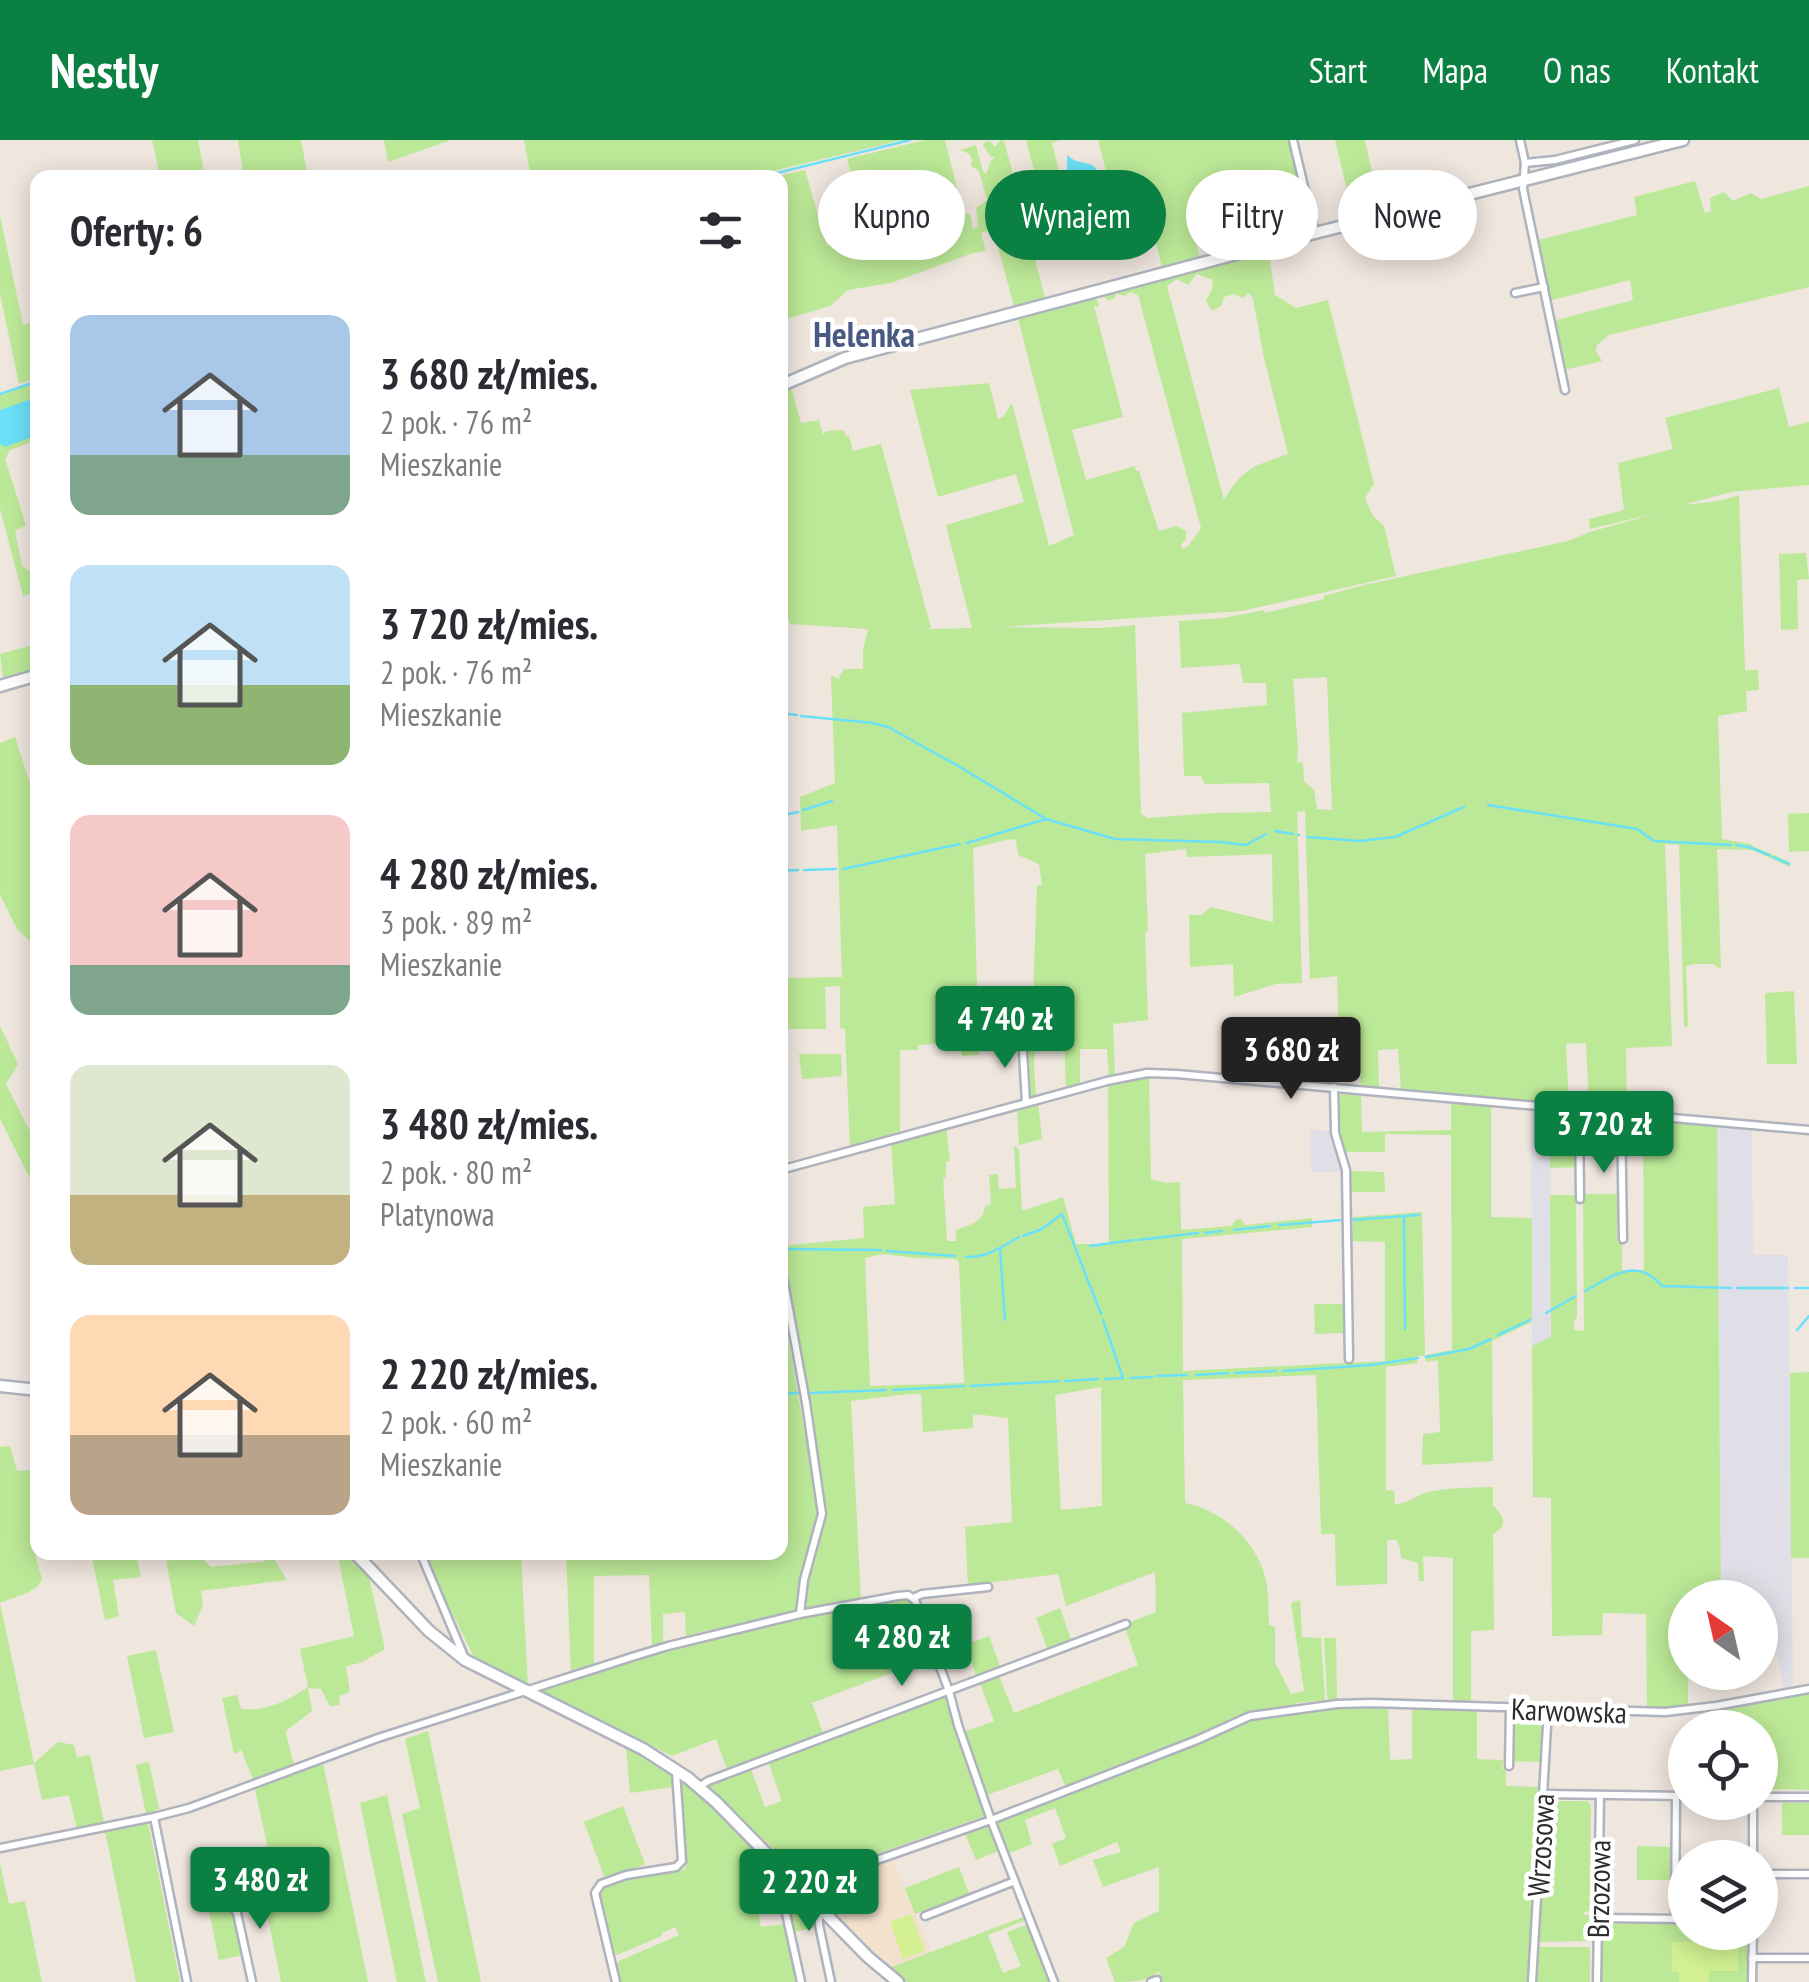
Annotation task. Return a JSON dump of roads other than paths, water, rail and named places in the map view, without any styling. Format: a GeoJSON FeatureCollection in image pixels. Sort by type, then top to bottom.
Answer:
{"type":"FeatureCollection","features":[{"type":"Feature","properties":{"kind":"street"},"geometry":{"type":"LineString","coordinates":[[1294,140],[1301,170]]}},
{"type":"Feature","properties":{"kind":"street"},"geometry":{"type":"LineString","coordinates":[[1520,140],[1524,181],[1565,390]]}},
{"type":"Feature","properties":{"kind":"street"},"geometry":{"type":"LineString","coordinates":[[1525,163],[1555,160],[1635,140]]}},
{"type":"Feature","properties":{"kind":"street"},"geometry":{"type":"LineString","coordinates":[[1318,232],[1683,140]]}},
{"type":"Feature","properties":{"kind":"street"},"geometry":{"type":"LineString","coordinates":[[788,383],[846,358],[1212,260]]}},
{"type":"Feature","properties":{"kind":"street"},"geometry":{"type":"LineString","coordinates":[[1515,293],[1544,288]]}},
{"type":"Feature","properties":{"kind":"street"},"geometry":{"type":"LineString","coordinates":[[0,686],[30,677]]}},
{"type":"Feature","properties":{"kind":"street"},"geometry":{"type":"LineString","coordinates":[[1022,1035],[1026,1103]]}},
{"type":"Feature","properties":{"kind":"street"},"geometry":{"type":"LineString","coordinates":[[788,1168],[1147,1073],[1809,1130]]}},
{"type":"Feature","properties":{"kind":"street"},"geometry":{"type":"LineString","coordinates":[[1334,1087],[1335,1133],[1346,1170],[1349,1358]]}},
{"type":"Feature","properties":{"kind":"street"},"geometry":{"type":"LineString","coordinates":[[1579,1110],[1580,1198]]}},
{"type":"Feature","properties":{"kind":"street"},"geometry":{"type":"LineString","coordinates":[[1621,1113],[1623,1239]]}},
{"type":"Feature","properties":{"kind":"street"},"geometry":{"type":"LineString","coordinates":[[788,1304],[822,1514],[804,1580],[800,1614]]}},
{"type":"Feature","properties":{"kind":"street"},"geometry":{"type":"LineString","coordinates":[[0,1386],[30,1389]]}},
{"type":"Feature","properties":{"kind":"street"},"geometry":{"type":"LineString","coordinates":[[362,1560],[429,1631],[465,1660],[676,1768],[897,1982]]}},
{"type":"Feature","properties":{"kind":"street"},"geometry":{"type":"LineString","coordinates":[[423,1560],[465,1660]]}},
{"type":"Feature","properties":{"kind":"street"},"geometry":{"type":"LineString","coordinates":[[0,1848],[154,1817],[213,1800],[378,1738],[668,1646],[800,1614],[898,1596],[913,1598],[988,1587]]}},
{"type":"Feature","properties":{"kind":"street"},"geometry":{"type":"LineString","coordinates":[[913,1598],[949,1691],[991,1820],[1054,1982]]}},
{"type":"Feature","properties":{"kind":"street"},"geometry":{"type":"LineString","coordinates":[[699,1787],[708,1780],[1126,1624]]}},
{"type":"Feature","properties":{"kind":"street","name":"Karwowska"},"geometry":{"type":"LineString","coordinates":[[800,1888],[991,1820],[1250,1716],[1371,1703],[1665,1712],[1809,1689]]}},
{"type":"Feature","properties":{"kind":"street"},"geometry":{"type":"LineString","coordinates":[[1509,1766],[1510,1708]]}},
{"type":"Feature","properties":{"kind":"street","name":"Wrzosowa"},"geometry":{"type":"LineString","coordinates":[[1532,1982],[1548,1709]]}},
{"type":"Feature","properties":{"kind":"street"},"geometry":{"type":"LineString","coordinates":[[616,1982],[596,1890],[601,1884],[626,1875],[676,1866],[682,1861],[676,1768]]}},
{"type":"Feature","properties":{"kind":"street"},"geometry":{"type":"LineString","coordinates":[[1543,1794],[1668,1796]]}},
{"type":"Feature","properties":{"kind":"street","name":"Brzozowa"},"geometry":{"type":"LineString","coordinates":[[1597,1982],[1600,1795]]}},
{"type":"Feature","properties":{"kind":"street"},"geometry":{"type":"LineString","coordinates":[[1778,1797],[1809,1798]]}},
{"type":"Feature","properties":{"kind":"street"},"geometry":{"type":"LineString","coordinates":[[154,1817],[187,1982]]}},
{"type":"Feature","properties":{"kind":"street"},"geometry":{"type":"LineString","coordinates":[[1778,1874],[1809,1874]]}},
{"type":"Feature","properties":{"kind":"street"},"geometry":{"type":"LineString","coordinates":[[788,1876],[780,1886],[801,1982]]}},
{"type":"Feature","properties":{"kind":"street"},"geometry":{"type":"LineString","coordinates":[[926,1916],[1015,1882]]}},
{"type":"Feature","properties":{"kind":"street"},"geometry":{"type":"LineString","coordinates":[[230,1904],[238,1913],[252,1982]]}},
{"type":"Feature","properties":{"kind":"street"},"geometry":{"type":"LineString","coordinates":[[822,1910],[819,1925],[831,1982]]}},
{"type":"Feature","properties":{"kind":"street"},"geometry":{"type":"LineString","coordinates":[[1599,1918],[1668,1919]]}},
{"type":"Feature","properties":{"kind":"street"},"geometry":{"type":"LineString","coordinates":[[1752,1950],[1752,1982]]}},
{"type":"Feature","properties":{"kind":"street"},"geometry":{"type":"LineString","coordinates":[[1752,1958],[1809,1958]]}},
{"type":"Feature","properties":{"kind":"water"},"geometry":{"type":"Polygon","coordinates":[[[1067,155],[1097,170],[1067,170],[1067,155]]]}},
{"type":"Feature","properties":{"kind":"water"},"geometry":{"type":"Polygon","coordinates":[[[30,399],[30,438],[5,447],[0,444],[0,410],[30,399]]]}},
{"type":"Feature","properties":{"kind":"waterway"},"geometry":{"type":"LineString","coordinates":[[788,170],[910,140]]}},
{"type":"Feature","properties":{"kind":"waterway"},"geometry":{"type":"LineString","coordinates":[[0,394],[30,384]]}},
{"type":"Feature","properties":{"kind":"waterway"},"geometry":{"type":"LineString","coordinates":[[788,714],[797,715]]}},
{"type":"Feature","properties":{"kind":"waterway"},"geometry":{"type":"LineString","coordinates":[[801,716],[888,727],[1046,819],[1115,839],[1246,845],[1266,834]]}},
{"type":"Feature","properties":{"kind":"waterway"},"geometry":{"type":"LineString","coordinates":[[803,810],[832,801]]}},
{"type":"Feature","properties":{"kind":"waterway"},"geometry":{"type":"LineString","coordinates":[[1488,805],[1637,829],[1654,841],[1731,845]]}},
{"type":"Feature","properties":{"kind":"waterway"},"geometry":{"type":"LineString","coordinates":[[1307,837],[1360,841],[1395,837],[1464,807]]}},
{"type":"Feature","properties":{"kind":"waterway"},"geometry":{"type":"LineString","coordinates":[[788,814],[798,812]]}},
{"type":"Feature","properties":{"kind":"waterway"},"geometry":{"type":"LineString","coordinates":[[967,843],[1046,819]]}},
{"type":"Feature","properties":{"kind":"waterway"},"geometry":{"type":"LineString","coordinates":[[1275,831],[1293,834]]}},
{"type":"Feature","properties":{"kind":"waterway"},"geometry":{"type":"LineString","coordinates":[[843,869],[960,844]]}},
{"type":"Feature","properties":{"kind":"waterway"},"geometry":{"type":"LineString","coordinates":[[1736,845],[1769,855]]}},
{"type":"Feature","properties":{"kind":"waterway"},"geometry":{"type":"LineString","coordinates":[[1773,857],[1789,864]]}},
{"type":"Feature","properties":{"kind":"waterway"},"geometry":{"type":"LineString","coordinates":[[804,870],[836,869]]}},
{"type":"Feature","properties":{"kind":"waterway"},"geometry":{"type":"LineString","coordinates":[[788,871],[798,870]]}},
{"type":"Feature","properties":{"kind":"waterway"},"geometry":{"type":"LineString","coordinates":[[1023,1236],[1042,1229],[1062,1214],[1101,1314]]}},
{"type":"Feature","properties":{"kind":"waterway"},"geometry":{"type":"LineString","coordinates":[[1351,1220],[1419,1215]]}},
{"type":"Feature","properties":{"kind":"waterway"},"geometry":{"type":"LineString","coordinates":[[1404,1217],[1405,1329]]}},
{"type":"Feature","properties":{"kind":"waterway"},"geometry":{"type":"LineString","coordinates":[[1279,1225],[1342,1220]]}},
{"type":"Feature","properties":{"kind":"waterway"},"geometry":{"type":"LineString","coordinates":[[1234,1230],[1270,1226]]}},
{"type":"Feature","properties":{"kind":"waterway"},"geometry":{"type":"LineString","coordinates":[[1205,1233],[1222,1231]]}},
{"type":"Feature","properties":{"kind":"waterway"},"geometry":{"type":"LineString","coordinates":[[1138,1240],[1198,1233]]}},
{"type":"Feature","properties":{"kind":"waterway"},"geometry":{"type":"LineString","coordinates":[[966,1257],[987,1254],[1019,1237]]}},
{"type":"Feature","properties":{"kind":"waterway"},"geometry":{"type":"LineString","coordinates":[[1090,1246],[1134,1240]]}},
{"type":"Feature","properties":{"kind":"waterway"},"geometry":{"type":"LineString","coordinates":[[1000,1248],[1005,1320]]}},
{"type":"Feature","properties":{"kind":"waterway"},"geometry":{"type":"LineString","coordinates":[[788,1249],[881,1250]]}},
{"type":"Feature","properties":{"kind":"waterway"},"geometry":{"type":"LineString","coordinates":[[887,1251],[955,1256]]}},
{"type":"Feature","properties":{"kind":"waterway"},"geometry":{"type":"LineString","coordinates":[[1585,1291],[1634,1270],[1653,1277],[1662,1286],[1731,1288]]}},
{"type":"Feature","properties":{"kind":"waterway"},"geometry":{"type":"LineString","coordinates":[[1737,1288],[1788,1288]]}},
{"type":"Feature","properties":{"kind":"waterway"},"geometry":{"type":"LineString","coordinates":[[1795,1288],[1809,1288]]}},
{"type":"Feature","properties":{"kind":"waterway"},"geometry":{"type":"LineString","coordinates":[[1546,1313],[1576,1296]]}},
{"type":"Feature","properties":{"kind":"waterway"},"geometry":{"type":"LineString","coordinates":[[1797,1330],[1809,1316]]}},
{"type":"Feature","properties":{"kind":"waterway"},"geometry":{"type":"LineString","coordinates":[[1103,1320],[1123,1378],[1105,1379]]}},
{"type":"Feature","properties":{"kind":"waterway"},"geometry":{"type":"LineString","coordinates":[[1498,1335],[1530,1320]]}},
{"type":"Feature","properties":{"kind":"waterway"},"geometry":{"type":"LineString","coordinates":[[1426,1357],[1469,1349],[1491,1339]]}},
{"type":"Feature","properties":{"kind":"waterway"},"geometry":{"type":"LineString","coordinates":[[1283,1371],[1418,1358]]}},
{"type":"Feature","properties":{"kind":"waterway"},"geometry":{"type":"LineString","coordinates":[[1235,1373],[1276,1371]]}},
{"type":"Feature","properties":{"kind":"waterway"},"geometry":{"type":"LineString","coordinates":[[1196,1375],[1228,1373]]}},
{"type":"Feature","properties":{"kind":"waterway"},"geometry":{"type":"LineString","coordinates":[[1157,1376],[1187,1375]]}},
{"type":"Feature","properties":{"kind":"waterway"},"geometry":{"type":"LineString","coordinates":[[1130,1378],[1152,1377]]}},
{"type":"Feature","properties":{"kind":"waterway"},"geometry":{"type":"LineString","coordinates":[[1065,1381],[1098,1379]]}},
{"type":"Feature","properties":{"kind":"waterway"},"geometry":{"type":"LineString","coordinates":[[970,1386],[1059,1381]]}},
{"type":"Feature","properties":{"kind":"waterway"},"geometry":{"type":"LineString","coordinates":[[893,1390],[964,1386]]}},
{"type":"Feature","properties":{"kind":"waterway"},"geometry":{"type":"LineString","coordinates":[[809,1393],[886,1390]]}},
{"type":"Feature","properties":{"kind":"waterway"},"geometry":{"type":"LineString","coordinates":[[788,1394],[799,1393]]}},
{"type":"Feature","properties":{"kind":"district","name":"Helenka"},"geometry":{"type":"Point","coordinates":[864,334]}}]}
